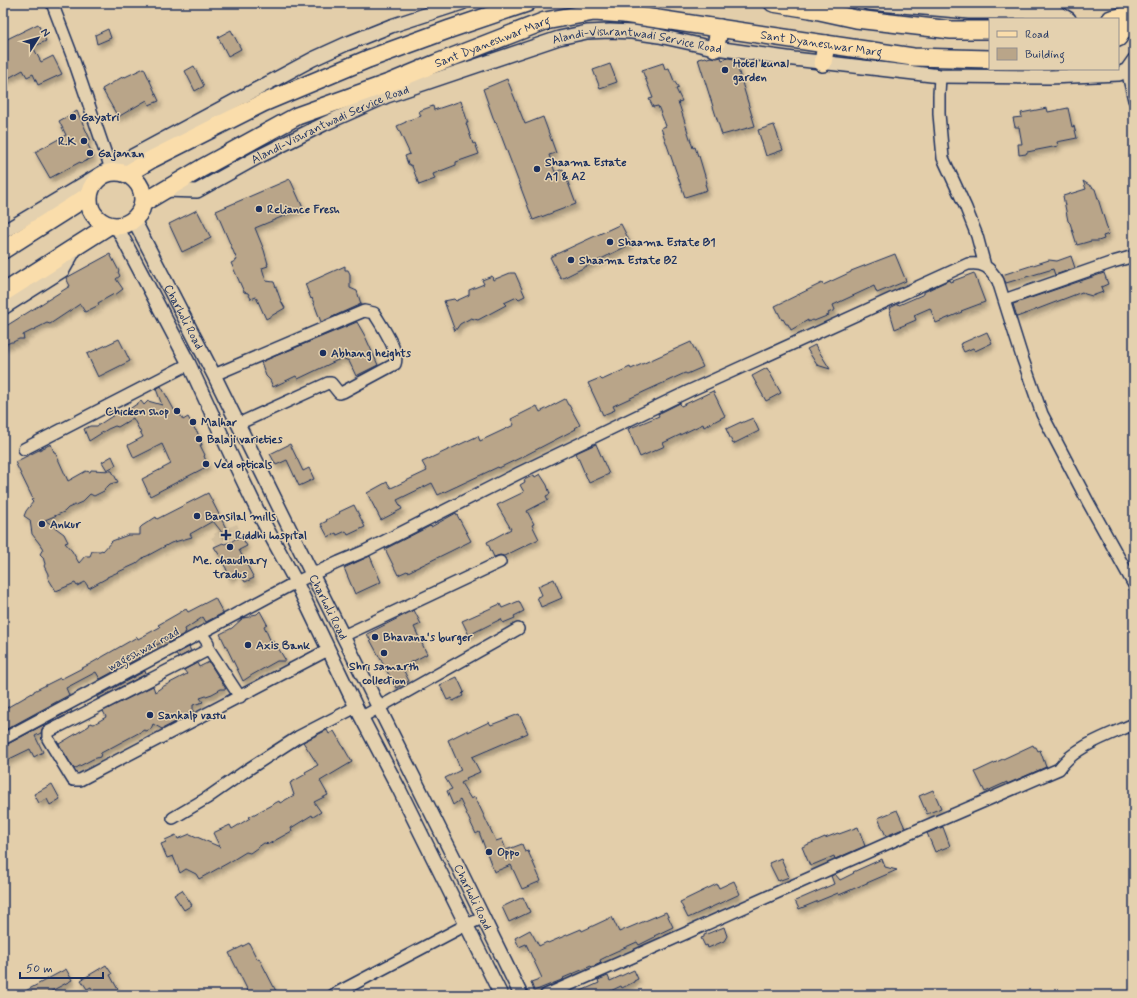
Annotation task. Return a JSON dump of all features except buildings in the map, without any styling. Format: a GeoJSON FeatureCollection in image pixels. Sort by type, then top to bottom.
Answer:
{"type":"FeatureCollection","features":[{"type":"Feature","properties":{"kind":"main road"},"geometry":{"type":"LineString","coordinates":[[113,227],[99,222],[93,215],[89,206],[88,196],[90,189],[95,181],[101,176],[152,159],[263,103],[368,59],[527,3]]}},
{"type":"Feature","properties":{"kind":"main road"},"geometry":{"type":"LineString","coordinates":[[773,3],[856,19],[951,30],[989,30]]}},
{"type":"Feature","properties":{"kind":"main road","name":"Sant Dyaneshwar Marg"},"geometry":{"type":"LineString","coordinates":[[143,203],[202,168],[297,116],[389,83],[546,21],[594,12],[624,14],[913,57],[989,60]]}},
{"type":"Feature","properties":{"kind":"main road"},"geometry":{"type":"LineString","coordinates":[[1116,18],[1134,14]]}},
{"type":"Feature","properties":{"kind":"main road"},"geometry":{"type":"LineString","coordinates":[[1119,36],[1134,14]]}},
{"type":"Feature","properties":{"kind":"main road"},"geometry":{"type":"LineString","coordinates":[[715,48],[720,28]]}},
{"type":"Feature","properties":{"kind":"main road"},"geometry":{"type":"LineString","coordinates":[[823,63],[826,44]]}},
{"type":"Feature","properties":{"kind":"main road"},"geometry":{"type":"LineString","coordinates":[[3,293],[76,246],[113,227],[126,225],[134,220],[140,212],[143,203],[143,194],[140,186],[134,179],[116,171]]}},
{"type":"Feature","properties":{"kind":"main road"},"geometry":{"type":"LineString","coordinates":[[3,250],[88,196]]}},
{"type":"Feature","properties":{"kind":"street"},"geometry":{"type":"LineString","coordinates":[[52,3],[116,171]]}},
{"type":"Feature","properties":{"kind":"street"},"geometry":{"type":"LineString","coordinates":[[3,232],[116,171],[313,59],[391,26],[462,3]]}},
{"type":"Feature","properties":{"kind":"street"},"geometry":{"type":"LineString","coordinates":[[868,3],[968,8],[1025,7],[1057,12],[1067,18]]}},
{"type":"Feature","properties":{"kind":"street","name":"Alandi-Vishrantwadi Service Road"},"geometry":{"type":"LineString","coordinates":[[164,190],[197,191],[258,157],[324,124],[383,98],[559,38],[587,32],[610,30],[632,32],[715,48],[823,63],[940,76],[1050,77],[1119,74],[1130,65]]}},
{"type":"Feature","properties":{"kind":"street"},"geometry":{"type":"LineString","coordinates":[[1130,65],[1134,100]]}},
{"type":"Feature","properties":{"kind":"street"},"geometry":{"type":"LineString","coordinates":[[940,76],[939,114],[943,158],[977,236],[985,266],[992,272],[998,281],[1042,414],[1134,585]]}},
{"type":"Feature","properties":{"kind":"street","name":"Charholi Road"},"geometry":{"type":"LineString","coordinates":[[134,220],[214,374],[521,995]]}},
{"type":"Feature","properties":{"kind":"street","name":"Charholi Road"},"geometry":{"type":"LineString","coordinates":[[113,227],[160,308],[190,364],[260,516],[296,582],[328,650],[501,995]]}},
{"type":"Feature","properties":{"kind":"street"},"geometry":{"type":"LineString","coordinates":[[3,308],[63,270],[76,246]]}},
{"type":"Feature","properties":{"kind":"street"},"geometry":{"type":"LineString","coordinates":[[1004,300],[1134,256]]}},
{"type":"Feature","properties":{"kind":"street","name":"wageshwar road"},"geometry":{"type":"LineString","coordinates":[[3,739],[296,582],[365,551],[519,473],[689,391],[968,264],[976,263],[985,266]]}},
{"type":"Feature","properties":{"kind":"street"},"geometry":{"type":"LineString","coordinates":[[160,308],[176,300]]}},
{"type":"Feature","properties":{"kind":"street"},"geometry":{"type":"LineString","coordinates":[[214,374],[364,311],[374,313],[396,355],[395,364],[343,392],[340,393],[331,383],[328,383],[238,424]]}},
{"type":"Feature","properties":{"kind":"street"},"geometry":{"type":"LineString","coordinates":[[24,449],[190,364]]}},
{"type":"Feature","properties":{"kind":"street"},"geometry":{"type":"LineString","coordinates":[[343,636],[500,562]]}},
{"type":"Feature","properties":{"kind":"street"},"geometry":{"type":"LineString","coordinates":[[172,818],[207,798],[298,737],[359,712],[378,707],[518,629]]}},
{"type":"Feature","properties":{"kind":"street"},"geometry":{"type":"LineString","coordinates":[[200,633],[208,643],[208,648],[240,697]]}},
{"type":"Feature","properties":{"kind":"street"},"geometry":{"type":"LineString","coordinates":[[208,648],[204,652],[48,732],[48,739],[73,780],[80,780],[328,650]]}},
{"type":"Feature","properties":{"kind":"street"},"geometry":{"type":"LineString","coordinates":[[546,995],[915,831],[1059,769],[1069,757],[1086,747],[1134,724]]}},
{"type":"Feature","properties":{"kind":"street"},"geometry":{"type":"LineString","coordinates":[[333,995],[466,925],[483,918]]}},
{"type":"Feature","properties":{"kind":"shaded area","name":"Riddhi hospital"},"geometry":{"type":"Polygon","coordinates":[[[237,524],[241,533],[237,536],[217,545],[211,538],[215,536],[214,534],[217,532],[237,524]]]}},
{"type":"Feature","properties":{"kind":"place","name":"Hotel kunal garden"},"geometry":{"type":"Point","coordinates":[725,70]}},
{"type":"Feature","properties":{"kind":"place","name":"Gayatri"},"geometry":{"type":"Point","coordinates":[73,117]}},
{"type":"Feature","properties":{"kind":"place","name":"R.K"},"geometry":{"type":"Point","coordinates":[84,141]}},
{"type":"Feature","properties":{"kind":"place","name":"Gajanan"},"geometry":{"type":"Point","coordinates":[90,153]}},
{"type":"Feature","properties":{"kind":"place","name":"Shaama Estate A1 & A2"},"geometry":{"type":"Point","coordinates":[537,169]}},
{"type":"Feature","properties":{"kind":"place","name":"Reliance Fresh"},"geometry":{"type":"Point","coordinates":[259,209]}},
{"type":"Feature","properties":{"kind":"place","name":"Shaama Estate B1"},"geometry":{"type":"Point","coordinates":[610,242]}},
{"type":"Feature","properties":{"kind":"place","name":"Shaama Estate B2"},"geometry":{"type":"Point","coordinates":[571,260]}},
{"type":"Feature","properties":{"kind":"place","name":"Abhang heights"},"geometry":{"type":"Point","coordinates":[323,353]}},
{"type":"Feature","properties":{"kind":"place","name":"Chicken shop"},"geometry":{"type":"Point","coordinates":[177,411]}},
{"type":"Feature","properties":{"kind":"place","name":"Malhar"},"geometry":{"type":"Point","coordinates":[193,422]}},
{"type":"Feature","properties":{"kind":"place","name":"Balaji varieties"},"geometry":{"type":"Point","coordinates":[199,439]}},
{"type":"Feature","properties":{"kind":"place","name":"Ved opticals"},"geometry":{"type":"Point","coordinates":[206,464]}},
{"type":"Feature","properties":{"kind":"place","name":"Bansilal mills"},"geometry":{"type":"Point","coordinates":[197,516]}},
{"type":"Feature","properties":{"kind":"place","name":"Ankur"},"geometry":{"type":"Point","coordinates":[42,524]}},
{"type":"Feature","properties":{"kind":"place","name":"Riddhi hospital"},"geometry":{"type":"Point","coordinates":[226,535]}},
{"type":"Feature","properties":{"kind":"place","name":"Me. chaudhary tradus"},"geometry":{"type":"Point","coordinates":[230,547]}},
{"type":"Feature","properties":{"kind":"place","name":"Bhavana's burger"},"geometry":{"type":"Point","coordinates":[375,637]}},
{"type":"Feature","properties":{"kind":"place","name":"Axis Bank"},"geometry":{"type":"Point","coordinates":[248,645]}},
{"type":"Feature","properties":{"kind":"place","name":"Shri samarth collection"},"geometry":{"type":"Point","coordinates":[384,653]}},
{"type":"Feature","properties":{"kind":"place","name":"Sankalp vastu"},"geometry":{"type":"Point","coordinates":[150,715]}},
{"type":"Feature","properties":{"kind":"place","name":"Oppo"},"geometry":{"type":"Point","coordinates":[489,852]}}]}
